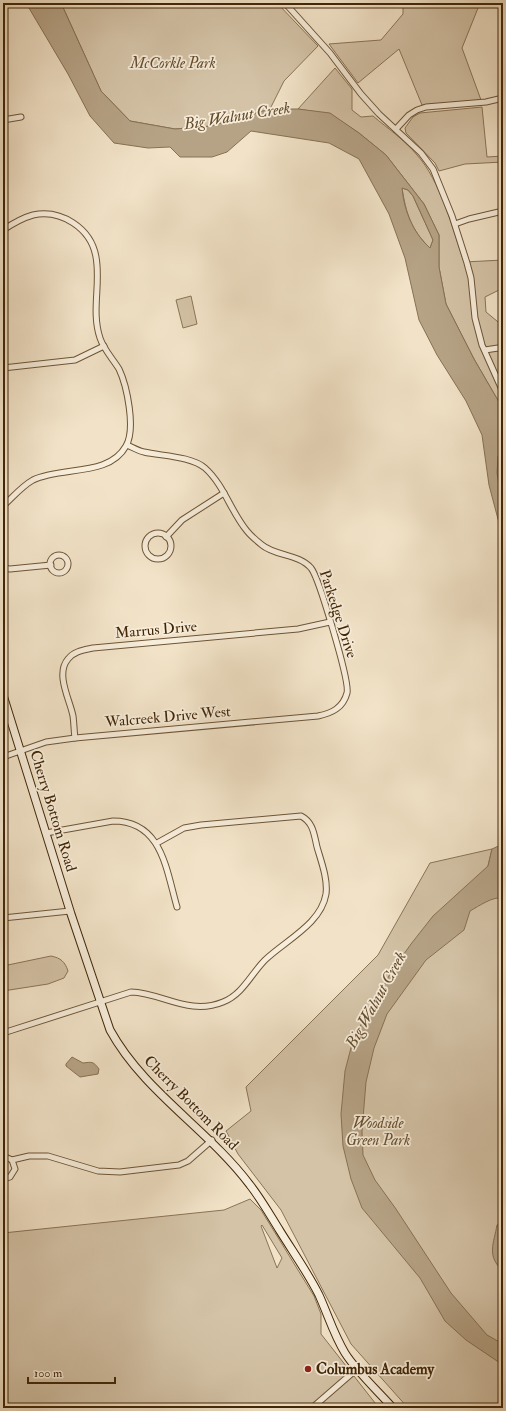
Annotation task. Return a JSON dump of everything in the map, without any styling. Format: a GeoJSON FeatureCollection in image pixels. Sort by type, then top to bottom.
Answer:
{"type":"FeatureCollection","features":[{"type":"Feature","properties":{"kind":"main road","name":"Cherry Bottom Road"},"geometry":{"type":"LineString","coordinates":[[3,695],[70,911],[110,1030],[116,1041],[142,1075],[212,1140],[230,1159],[263,1205],[315,1288],[331,1327],[346,1354],[393,1408]]}},
{"type":"Feature","properties":{"kind":"street"},"geometry":{"type":"LineString","coordinates":[[285,3],[330,53],[361,94],[421,153],[433,169],[455,224],[471,278],[476,318],[484,350],[503,392]]}},
{"type":"Feature","properties":{"kind":"street"},"geometry":{"type":"LineString","coordinates":[[396,130],[417,110],[426,107],[486,102],[503,98]]}},
{"type":"Feature","properties":{"kind":"street"},"geometry":{"type":"LineString","coordinates":[[3,120],[21,117]]}},
{"type":"Feature","properties":{"kind":"street"},"geometry":{"type":"LineString","coordinates":[[455,224],[503,211]]}},
{"type":"Feature","properties":{"kind":"street"},"geometry":{"type":"LineString","coordinates":[[3,230],[25,218],[42,214],[67,219],[83,232],[92,245],[96,258],[95,314],[100,339],[118,369],[127,388],[130,429],[127,445],[118,457],[107,464],[63,471],[33,481],[3,506]]}},
{"type":"Feature","properties":{"kind":"street"},"geometry":{"type":"LineString","coordinates":[[3,368],[75,360],[104,346]]}},
{"type":"Feature","properties":{"kind":"street"},"geometry":{"type":"LineString","coordinates":[[484,350],[498,348],[503,351]]}},
{"type":"Feature","properties":{"kind":"street","name":"Parkedge Drive"},"geometry":{"type":"LineString","coordinates":[[127,445],[142,452],[180,458],[204,468],[224,493],[246,531],[264,547],[306,563],[312,569],[320,588],[330,622],[345,676],[347,692],[343,704],[331,714],[318,716]]}},
{"type":"Feature","properties":{"kind":"street"},"geometry":{"type":"LineString","coordinates":[[166,537],[182,520],[224,493]]}},
{"type":"Feature","properties":{"kind":"street"},"geometry":{"type":"LineString","coordinates":[[156,534],[166,537],[170,544],[170,550],[167,555],[160,559],[149,556],[145,545],[148,538],[156,534]]}},
{"type":"Feature","properties":{"kind":"street"},"geometry":{"type":"LineString","coordinates":[[3,568],[10,570],[51,565]]}},
{"type":"Feature","properties":{"kind":"street","name":"Marrus Drive"},"geometry":{"type":"LineString","coordinates":[[75,738],[73,717],[64,684],[63,669],[67,660],[74,653],[93,648],[298,629],[330,622]]}},
{"type":"Feature","properties":{"kind":"street","name":"Walcreek Drive West"},"geometry":{"type":"LineString","coordinates":[[3,757],[46,742],[75,738],[318,716]]}},
{"type":"Feature","properties":{"kind":"street"},"geometry":{"type":"LineString","coordinates":[[3,1033],[100,1000],[131,992],[141,992],[189,1006],[223,1002],[236,995],[264,961],[316,917],[326,894],[323,868],[311,824],[305,818],[296,816],[201,825],[184,828],[156,843]]}},
{"type":"Feature","properties":{"kind":"street"},"geometry":{"type":"LineString","coordinates":[[46,833],[103,822],[122,821],[140,827],[156,843],[178,906]]}},
{"type":"Feature","properties":{"kind":"street"},"geometry":{"type":"LineString","coordinates":[[3,918],[70,911]]}},
{"type":"Feature","properties":{"kind":"street"},"geometry":{"type":"LineString","coordinates":[[3,1156],[12,1160],[29,1156],[48,1156],[98,1171],[120,1172],[179,1165],[188,1161],[212,1140]]}},
{"type":"Feature","properties":{"kind":"street"},"geometry":{"type":"LineString","coordinates":[[3,1179],[10,1177],[14,1172],[15,1166],[12,1160]]}},
{"type":"Feature","properties":{"kind":"street"},"geometry":{"type":"LineString","coordinates":[[312,1408],[358,1368]]}},
{"type":"Feature","properties":{"kind":"green space","name":"McCorkle Park"},"geometry":{"type":"Polygon","coordinates":[[[61,3],[277,3],[318,46],[284,81],[270,109],[211,126],[175,129],[130,121],[101,91],[61,3]]]}},
{"type":"Feature","properties":{"kind":"green space"},"geometry":{"type":"Polygon","coordinates":[[[403,3],[480,3],[462,48],[481,100],[422,105],[399,49],[358,83],[329,44],[381,40],[403,14],[403,3]]]}},
{"type":"Feature","properties":{"kind":"green space"},"geometry":{"type":"Polygon","coordinates":[[[335,68],[352,89],[352,110],[361,117],[373,116],[407,144],[425,165],[439,191],[464,262],[503,260],[503,288],[485,297],[486,312],[503,326],[503,409],[474,359],[446,304],[439,267],[439,235],[424,204],[386,155],[359,133],[330,114],[298,109],[335,68]]]}},
{"type":"Feature","properties":{"kind":"green space"},"geometry":{"type":"Polygon","coordinates":[[[482,107],[487,157],[503,156],[503,162],[465,164],[439,171],[435,163],[406,133],[405,128],[413,117],[420,113],[482,107]]]}},
{"type":"Feature","properties":{"kind":"green space"},"geometry":{"type":"Polygon","coordinates":[[[402,188],[408,190],[413,196],[433,240],[430,248],[418,235],[410,221],[402,188]]]}},
{"type":"Feature","properties":{"kind":"green space"},"geometry":{"type":"Polygon","coordinates":[[[191,296],[197,324],[183,328],[176,300],[191,296]]]}},
{"type":"Feature","properties":{"kind":"green space"},"geometry":{"type":"Polygon","coordinates":[[[498,455],[503,455],[503,508],[497,473],[498,455]]]}},
{"type":"Feature","properties":{"kind":"green space","name":"Woodside Green Park"},"geometry":{"type":"Polygon","coordinates":[[[492,849],[488,866],[503,878],[503,1408],[408,1408],[351,1344],[281,1210],[238,1154],[226,1131],[251,1111],[246,1087],[378,955],[430,863],[492,849]]]}},
{"type":"Feature","properties":{"kind":"green space"},"geometry":{"type":"Polygon","coordinates":[[[51,956],[60,959],[65,965],[68,971],[64,978],[48,984],[3,991],[3,966],[51,956]]]}},
{"type":"Feature","properties":{"kind":"green space"},"geometry":{"type":"Polygon","coordinates":[[[250,1199],[261,1210],[314,1296],[321,1314],[321,1334],[379,1408],[3,1408],[3,1233],[224,1210],[250,1199]],[[262,1225],[261,1226],[277,1268],[282,1258],[262,1225]]]}},
{"type":"Feature","properties":{"kind":"shaded area"},"geometry":{"type":"Polygon","coordinates":[[[26,3],[61,3],[101,91],[130,121],[175,129],[211,126],[270,109],[298,109],[330,113],[359,133],[386,155],[424,204],[439,235],[439,267],[446,304],[474,359],[503,409],[503,455],[498,456],[497,473],[503,508],[503,538],[489,485],[482,435],[466,401],[437,355],[419,320],[405,258],[389,214],[359,159],[329,143],[251,131],[227,152],[212,157],[180,157],[170,147],[148,148],[114,143],[90,116],[68,74],[26,3]],[[402,188],[410,221],[419,236],[430,248],[433,240],[413,196],[408,190],[402,188]]]}},
{"type":"Feature","properties":{"kind":"shaded area"},"geometry":{"type":"Polygon","coordinates":[[[503,844],[503,898],[495,898],[470,911],[464,930],[426,960],[387,1014],[374,1048],[366,1082],[362,1131],[363,1155],[375,1180],[396,1209],[451,1293],[487,1335],[503,1344],[503,1365],[466,1340],[445,1321],[420,1278],[362,1208],[351,1179],[343,1146],[341,1114],[345,1071],[354,1036],[377,999],[391,972],[433,916],[488,866],[492,849],[503,844]]]}},
{"type":"Feature","properties":{"kind":"shaded area"},"geometry":{"type":"Polygon","coordinates":[[[72,1057],[83,1063],[94,1063],[99,1069],[98,1074],[80,1077],[66,1066],[72,1057]]]}},
{"type":"Feature","properties":{"kind":"shaded area"},"geometry":{"type":"Polygon","coordinates":[[[503,1222],[503,1271],[494,1260],[492,1249],[497,1225],[503,1222]]]}},
{"type":"Feature","properties":{"kind":"place","name":"Columbus Academy"},"geometry":{"type":"Point","coordinates":[308,1369]}},
{"type":"Feature","properties":{"kind":"water label","name":"Big Walnut Creek"},"geometry":{"type":"Point","coordinates":[237,116]}},
{"type":"Feature","properties":{"kind":"water label","name":"Big Walnut Creek"},"geometry":{"type":"Point","coordinates":[376,1000]}}]}
